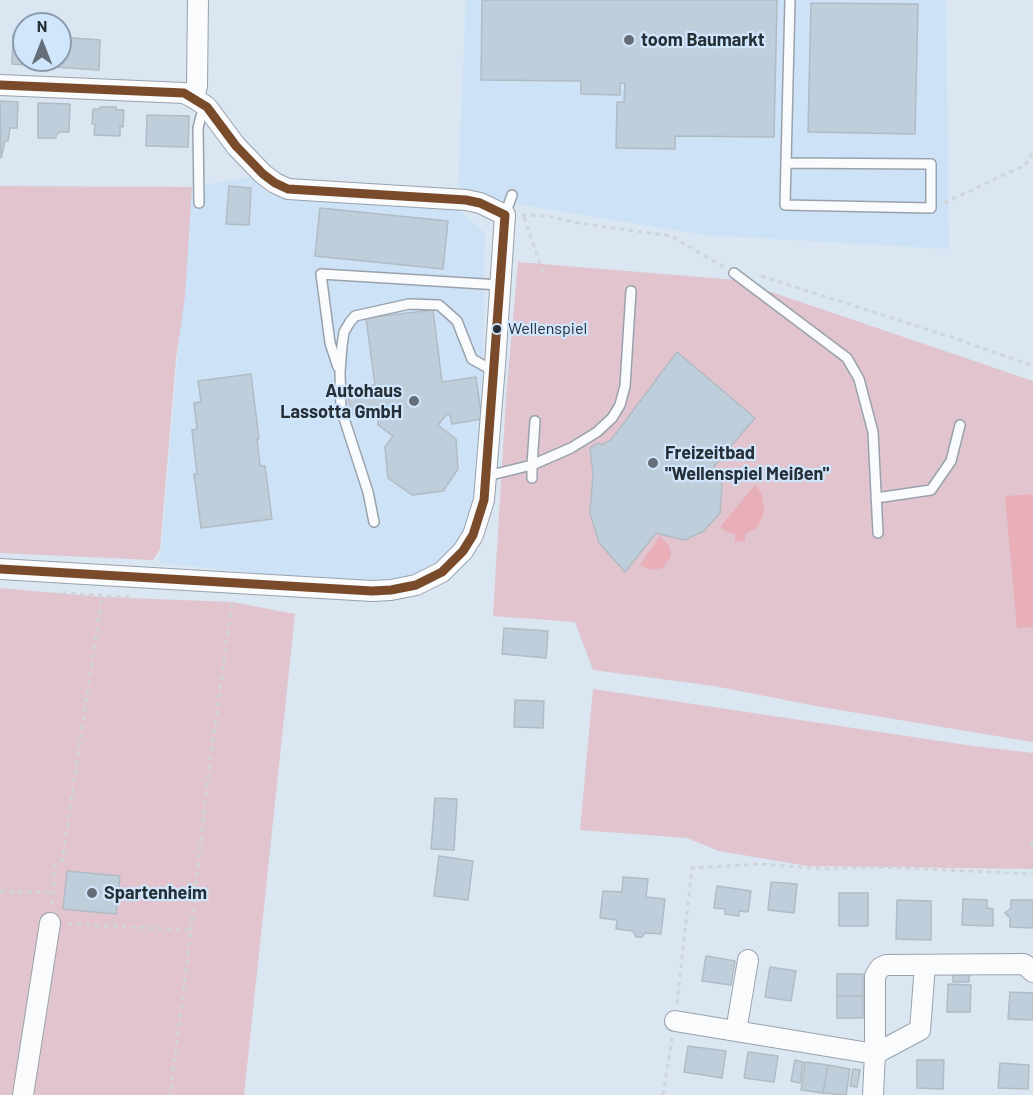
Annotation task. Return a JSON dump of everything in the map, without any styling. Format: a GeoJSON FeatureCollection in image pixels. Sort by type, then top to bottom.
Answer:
{"type":"FeatureCollection","features":[{"type":"Feature","properties":{"kind":"street"},"geometry":{"type":"LineString","coordinates":[[0,569],[352,591],[391,590],[416,585],[442,572],[463,551],[480,518],[487,476],[500,285],[514,215],[481,200],[288,189],[274,183],[236,146],[201,102],[197,86],[198,0]]}},
{"type":"Feature","properties":{"kind":"street"},"geometry":{"type":"LineString","coordinates":[[0,85],[183,93],[201,102]]}},
{"type":"Feature","properties":{"kind":"street"},"geometry":{"type":"LineString","coordinates":[[23,1095],[50,923]]}},
{"type":"Feature","properties":{"kind":"street"},"geometry":{"type":"LineString","coordinates":[[736,1031],[748,960]]}},
{"type":"Feature","properties":{"kind":"street"},"geometry":{"type":"LineString","coordinates":[[873,1095],[875,976],[880,968],[886,965],[1024,964],[1033,972]]}},
{"type":"Feature","properties":{"kind":"street"},"geometry":{"type":"LineString","coordinates":[[675,1021],[875,1054],[920,1030],[925,965]]}},
{"type":"Feature","properties":{"kind":"lane"},"geometry":{"type":"LineString","coordinates":[[786,164],[931,164],[931,207],[785,205],[786,164],[790,0]]}},
{"type":"Feature","properties":{"kind":"lane"},"geometry":{"type":"LineString","coordinates":[[199,203],[198,128],[201,102]]}},
{"type":"Feature","properties":{"kind":"lane"},"geometry":{"type":"LineString","coordinates":[[512,195],[514,215]]}},
{"type":"Feature","properties":{"kind":"lane"},"geometry":{"type":"LineString","coordinates":[[734,273],[847,358],[859,379],[873,432],[878,533]]}},
{"type":"Feature","properties":{"kind":"lane"},"geometry":{"type":"LineString","coordinates":[[340,372],[330,343],[321,274],[500,285]]}},
{"type":"Feature","properties":{"kind":"lane"},"geometry":{"type":"LineString","coordinates":[[487,476],[532,465],[571,448],[597,432],[612,418],[620,405],[625,386],[631,291]]}},
{"type":"Feature","properties":{"kind":"lane"},"geometry":{"type":"LineString","coordinates":[[374,522],[368,492],[341,409],[340,372],[344,332],[355,316],[409,304],[439,305],[457,321],[472,359],[495,372]]}},
{"type":"Feature","properties":{"kind":"lane"},"geometry":{"type":"LineString","coordinates":[[532,478],[536,421]]}},
{"type":"Feature","properties":{"kind":"lane"},"geometry":{"type":"LineString","coordinates":[[876,498],[931,490],[951,461],[960,425]]}},
{"type":"Feature","properties":{"kind":"path"},"geometry":{"type":"LineString","coordinates":[[931,207],[959,197],[1025,165],[1033,153]]}},
{"type":"Feature","properties":{"kind":"path"},"geometry":{"type":"LineString","coordinates":[[544,276],[514,215],[548,216],[578,223],[671,236],[734,273],[748,272],[951,337],[1033,366]]}},
{"type":"Feature","properties":{"kind":"path"},"geometry":{"type":"LineString","coordinates":[[102,597],[62,861],[55,866],[50,923],[191,930]]}},
{"type":"Feature","properties":{"kind":"path"},"geometry":{"type":"LineString","coordinates":[[171,1095],[208,777],[232,602]]}},
{"type":"Feature","properties":{"kind":"path"},"geometry":{"type":"LineString","coordinates":[[1030,842],[1033,852]]}},
{"type":"Feature","properties":{"kind":"path"},"geometry":{"type":"LineString","coordinates":[[663,1095],[675,1021],[692,868],[760,864],[828,869],[879,867],[1033,874]]}},
{"type":"Feature","properties":{"kind":"path"},"geometry":{"type":"LineString","coordinates":[[0,891],[53,893]]}},
{"type":"Feature","properties":{"kind":"shaded area"},"geometry":{"type":"Polygon","coordinates":[[[466,0],[946,0],[949,249],[704,235],[522,205],[458,188],[466,0]]]}},
{"type":"Feature","properties":{"kind":"shaded area"},"geometry":{"type":"Polygon","coordinates":[[[255,176],[268,194],[458,209],[485,233],[481,465],[470,522],[456,545],[437,565],[409,577],[387,583],[312,579],[160,563],[192,187],[255,176]]]}},
{"type":"Feature","properties":{"kind":"shaded area"},"geometry":{"type":"Polygon","coordinates":[[[0,186],[192,187],[185,296],[176,359],[160,549],[153,560],[0,553],[0,186]]]}},
{"type":"Feature","properties":{"kind":"shaded area"},"geometry":{"type":"Polygon","coordinates":[[[518,262],[736,280],[1033,381],[1033,742],[821,707],[714,686],[593,670],[575,622],[493,616],[506,398],[518,262]]]}},
{"type":"Feature","properties":{"kind":"shaded area"},"geometry":{"type":"Polygon","coordinates":[[[755,485],[761,492],[764,511],[755,529],[745,534],[745,541],[735,542],[735,534],[720,527],[755,485]]]}},
{"type":"Feature","properties":{"kind":"shaded area"},"geometry":{"type":"Polygon","coordinates":[[[1033,494],[1033,627],[1017,628],[1005,496],[1033,494]]]}},
{"type":"Feature","properties":{"kind":"shaded area"},"geometry":{"type":"Polygon","coordinates":[[[660,536],[670,547],[671,556],[663,568],[651,570],[640,565],[660,536]]]}},
{"type":"Feature","properties":{"kind":"shaded area"},"geometry":{"type":"Polygon","coordinates":[[[0,588],[102,597],[232,602],[295,614],[244,1095],[0,1095],[0,588]]]}},
{"type":"Feature","properties":{"kind":"shaded area"},"geometry":{"type":"Polygon","coordinates":[[[593,689],[1033,753],[1033,869],[808,866],[719,851],[687,838],[580,830],[593,689]]]}},
{"type":"Feature","properties":{"kind":"building","name":"toom Baumarkt"},"geometry":{"type":"Polygon","coordinates":[[[482,0],[777,0],[774,137],[675,136],[675,149],[616,148],[617,102],[624,102],[625,83],[620,83],[620,95],[581,94],[581,81],[481,80],[482,0]]]}},
{"type":"Feature","properties":{"kind":"building"},"geometry":{"type":"Polygon","coordinates":[[[811,3],[918,4],[915,134],[808,132],[811,3]]]}},
{"type":"Feature","properties":{"kind":"building"},"geometry":{"type":"Polygon","coordinates":[[[72,38],[100,40],[99,70],[72,68],[72,38]]]}},
{"type":"Feature","properties":{"kind":"building"},"geometry":{"type":"Polygon","coordinates":[[[0,101],[18,102],[17,128],[10,128],[8,141],[5,141],[1,158],[0,101]]]}},
{"type":"Feature","properties":{"kind":"building"},"geometry":{"type":"Polygon","coordinates":[[[38,103],[70,104],[69,132],[60,132],[56,138],[38,138],[38,103]]]}},
{"type":"Feature","properties":{"kind":"building"},"geometry":{"type":"Polygon","coordinates":[[[100,107],[116,107],[116,110],[124,110],[120,136],[94,135],[93,109],[100,109],[100,107]]]}},
{"type":"Feature","properties":{"kind":"building"},"geometry":{"type":"Polygon","coordinates":[[[147,115],[189,116],[188,147],[146,146],[147,115]]]}},
{"type":"Feature","properties":{"kind":"building"},"geometry":{"type":"Polygon","coordinates":[[[229,186],[251,188],[249,225],[226,224],[229,186]]]}},
{"type":"Feature","properties":{"kind":"building"},"geometry":{"type":"Polygon","coordinates":[[[320,208],[448,221],[443,269],[315,256],[320,208]]]}},
{"type":"Feature","properties":{"kind":"building","name":"Autohaus Lassotta GmbH"},"geometry":{"type":"Polygon","coordinates":[[[433,310],[442,382],[476,377],[482,419],[452,424],[450,414],[446,415],[438,425],[456,439],[458,469],[443,491],[412,495],[388,478],[385,447],[393,436],[378,425],[377,412],[351,415],[347,389],[375,385],[366,318],[433,310]]]}},
{"type":"Feature","properties":{"kind":"building","name":"Freizeitbad \"Wellenspiel Meißen\""},"geometry":{"type":"Polygon","coordinates":[[[677,352],[755,418],[714,466],[722,485],[720,513],[704,531],[684,540],[656,533],[625,572],[599,543],[590,513],[593,473],[590,448],[611,440],[677,352]]]}},
{"type":"Feature","properties":{"kind":"building","name":"Autohaus Lassotta GmbH"},"geometry":{"type":"Polygon","coordinates":[[[251,374],[260,466],[265,466],[272,519],[201,528],[194,474],[197,474],[192,430],[197,429],[194,403],[201,402],[198,381],[251,374]]]}},
{"type":"Feature","properties":{"kind":"building"},"geometry":{"type":"Polygon","coordinates":[[[504,628],[548,631],[546,658],[502,654],[504,628]]]}},
{"type":"Feature","properties":{"kind":"building"},"geometry":{"type":"Polygon","coordinates":[[[515,700],[544,701],[543,728],[514,727],[515,700]]]}},
{"type":"Feature","properties":{"kind":"building"},"geometry":{"type":"Polygon","coordinates":[[[435,798],[457,799],[454,850],[431,849],[435,798]]]}},
{"type":"Feature","properties":{"kind":"building"},"geometry":{"type":"Polygon","coordinates":[[[439,856],[473,861],[468,900],[434,896],[439,856]]]}},
{"type":"Feature","properties":{"kind":"building","name":"Spartenheim"},"geometry":{"type":"Polygon","coordinates":[[[67,871],[120,876],[116,914],[63,909],[67,871]]]}},
{"type":"Feature","properties":{"kind":"building"},"geometry":{"type":"Polygon","coordinates":[[[623,877],[648,879],[646,897],[665,899],[661,934],[645,933],[642,937],[636,937],[633,931],[616,929],[617,920],[600,918],[603,891],[622,892],[623,877]]]}},
{"type":"Feature","properties":{"kind":"building"},"geometry":{"type":"Polygon","coordinates":[[[771,882],[797,884],[794,913],[768,910],[771,882]]]}},
{"type":"Feature","properties":{"kind":"building"},"geometry":{"type":"Polygon","coordinates":[[[717,886],[751,891],[748,912],[739,911],[739,916],[725,914],[725,909],[714,908],[717,886]]]}},
{"type":"Feature","properties":{"kind":"building"},"geometry":{"type":"Polygon","coordinates":[[[839,893],[868,893],[868,926],[839,926],[839,893]]]}},
{"type":"Feature","properties":{"kind":"building"},"geometry":{"type":"Polygon","coordinates":[[[963,899],[987,900],[987,908],[993,909],[993,926],[962,925],[963,899]]]}},
{"type":"Feature","properties":{"kind":"building"},"geometry":{"type":"Polygon","coordinates":[[[897,900],[931,901],[931,940],[896,939],[897,900]]]}},
{"type":"Feature","properties":{"kind":"building"},"geometry":{"type":"Polygon","coordinates":[[[1011,900],[1033,900],[1033,928],[1010,927],[1010,918],[1005,913],[1011,908],[1011,900]]]}},
{"type":"Feature","properties":{"kind":"building"},"geometry":{"type":"Polygon","coordinates":[[[706,956],[735,961],[731,985],[702,981],[706,956]]]}},
{"type":"Feature","properties":{"kind":"building"},"geometry":{"type":"Polygon","coordinates":[[[770,967],[796,971],[791,1001],[765,997],[770,967]]]}},
{"type":"Feature","properties":{"kind":"building"},"geometry":{"type":"Polygon","coordinates":[[[837,974],[863,974],[863,996],[837,996],[837,974]]]}},
{"type":"Feature","properties":{"kind":"building"},"geometry":{"type":"Polygon","coordinates":[[[953,974],[969,974],[969,982],[953,982],[953,974]]]}},
{"type":"Feature","properties":{"kind":"building"},"geometry":{"type":"Polygon","coordinates":[[[948,984],[971,985],[970,1012],[947,1012],[948,984]]]}},
{"type":"Feature","properties":{"kind":"building"},"geometry":{"type":"Polygon","coordinates":[[[1010,992],[1033,993],[1033,1020],[1008,1019],[1010,992]]]}},
{"type":"Feature","properties":{"kind":"building"},"geometry":{"type":"Polygon","coordinates":[[[837,996],[863,996],[863,1018],[837,1018],[837,996]]]}},
{"type":"Feature","properties":{"kind":"building"},"geometry":{"type":"Polygon","coordinates":[[[688,1046],[726,1051],[722,1078],[684,1072],[688,1046]]]}},
{"type":"Feature","properties":{"kind":"building"},"geometry":{"type":"Polygon","coordinates":[[[748,1052],[778,1056],[774,1082],[744,1078],[748,1052]]]}},
{"type":"Feature","properties":{"kind":"building"},"geometry":{"type":"Polygon","coordinates":[[[795,1060],[803,1062],[800,1083],[791,1081],[795,1060]]]}},
{"type":"Feature","properties":{"kind":"building"},"geometry":{"type":"Polygon","coordinates":[[[917,1060],[944,1060],[943,1089],[917,1088],[917,1060]]]}},
{"type":"Feature","properties":{"kind":"building"},"geometry":{"type":"Polygon","coordinates":[[[805,1062],[828,1065],[823,1093],[801,1090],[805,1062]]]}},
{"type":"Feature","properties":{"kind":"building"},"geometry":{"type":"Polygon","coordinates":[[[1000,1063],[1029,1065],[1028,1089],[998,1088],[1000,1063]]]}},
{"type":"Feature","properties":{"kind":"building"},"geometry":{"type":"Polygon","coordinates":[[[828,1065],[850,1069],[846,1095],[823,1093],[828,1065]]]}},
{"type":"Feature","properties":{"kind":"building"},"geometry":{"type":"Polygon","coordinates":[[[853,1069],[860,1070],[857,1087],[850,1086],[853,1069]]]}},
{"type":"Feature","properties":{"kind":"transit line"},"geometry":{"type":"LineString","coordinates":[[0,85],[184,93],[207,107],[236,146],[263,174],[288,189],[466,200],[480,203],[505,215],[484,500],[473,535],[463,551],[442,572],[416,585],[372,591],[0,569]]}},
{"type":"Feature","properties":{"kind":"place","name":"toom Baumarkt"},"geometry":{"type":"Point","coordinates":[629,40]}},
{"type":"Feature","properties":{"kind":"place","name":"Wellenspiel"},"geometry":{"type":"Point","coordinates":[497,329]}},
{"type":"Feature","properties":{"kind":"place","name":"Autohaus Lassotta GmbH"},"geometry":{"type":"Point","coordinates":[414,401]}},
{"type":"Feature","properties":{"kind":"place","name":"Freizeitbad \"Wellenspiel Meißen\""},"geometry":{"type":"Point","coordinates":[653,463]}},
{"type":"Feature","properties":{"kind":"place","name":"Spartenheim"},"geometry":{"type":"Point","coordinates":[92,893]}}]}
